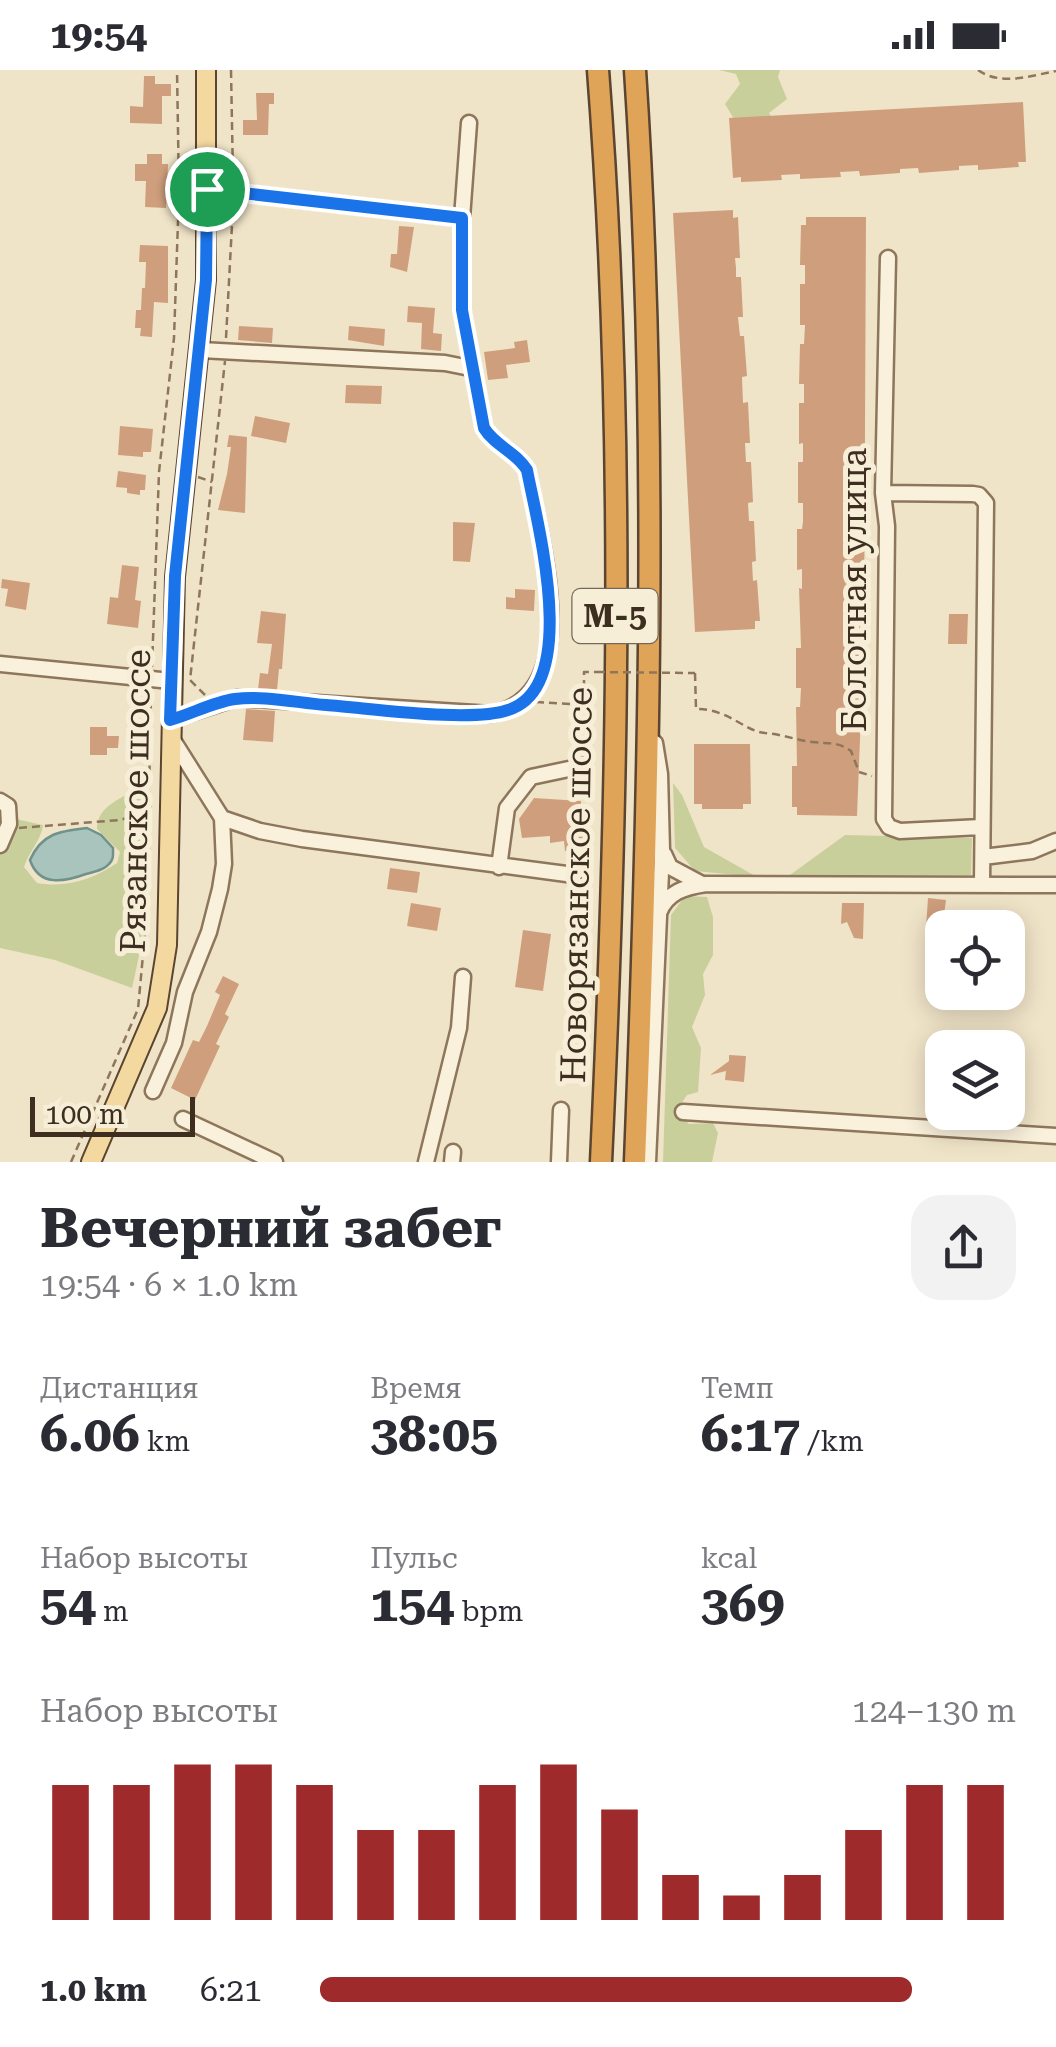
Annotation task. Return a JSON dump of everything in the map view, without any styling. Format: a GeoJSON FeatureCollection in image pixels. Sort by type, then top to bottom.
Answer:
{"type":"FeatureCollection","features":[{"type":"Feature","properties":{"kind":"highway","name":"Новорязанское шоссе"},"geometry":{"type":"LineString","coordinates":[[598,70],[612,348],[616,528],[613,855],[601,1162]]}},
{"type":"Feature","properties":{"kind":"highway","name":"Новорязанское шоссе"},"geometry":{"type":"LineString","coordinates":[[635,1162],[649,706],[645,232],[636,70]]}},
{"type":"Feature","properties":{"kind":"main road","name":"Рязанское шоссе"},"geometry":{"type":"LineString","coordinates":[[91,1162],[147,1035],[163,980],[170,909],[175,576],[201,350],[207,189],[206,70]]}},
{"type":"Feature","properties":{"kind":"street"},"geometry":{"type":"LineString","coordinates":[[153,1092],[174,1043],[186,992],[209,932],[224,864],[222,818],[170,728],[236,698],[491,714],[524,702],[539,679],[548,647],[550,592],[527,470],[484,428],[462,310],[468,123]]}},
{"type":"Feature","properties":{"kind":"street"},"geometry":{"type":"LineString","coordinates":[[207,189],[462,218]]}},
{"type":"Feature","properties":{"kind":"street","name":"Болотная улица"},"geometry":{"type":"LineString","coordinates":[[888,258],[882,493],[887,526],[884,819],[889,827],[900,831],[982,827]]}},
{"type":"Feature","properties":{"kind":"street"},"geometry":{"type":"LineString","coordinates":[[201,350],[444,363],[470,368]]}},
{"type":"Feature","properties":{"kind":"street"},"geometry":{"type":"LineString","coordinates":[[882,493],[972,494],[986,502],[982,884]]}},
{"type":"Feature","properties":{"kind":"street"},"geometry":{"type":"LineString","coordinates":[[0,664],[171,681]]}},
{"type":"Feature","properties":{"kind":"street"},"geometry":{"type":"LineString","coordinates":[[648,1162],[662,850],[660,774],[649,706]]}},
{"type":"Feature","properties":{"kind":"street"},"geometry":{"type":"LineString","coordinates":[[498,867],[507,808],[531,776],[584,766]]}},
{"type":"Feature","properties":{"kind":"street"},"geometry":{"type":"LineString","coordinates":[[0,845],[8,828],[4,803]]}},
{"type":"Feature","properties":{"kind":"street"},"geometry":{"type":"LineString","coordinates":[[222,818],[302,839],[574,875]]}},
{"type":"Feature","properties":{"kind":"street"},"geometry":{"type":"LineString","coordinates":[[983,857],[1032,852],[1056,841]]}},
{"type":"Feature","properties":{"kind":"street"},"geometry":{"type":"LineString","coordinates":[[662,850],[670,867],[686,878],[706,884]]}},
{"type":"Feature","properties":{"kind":"street"},"geometry":{"type":"LineString","coordinates":[[657,920],[663,904],[673,894],[706,884],[1056,885]]}},
{"type":"Feature","properties":{"kind":"street"},"geometry":{"type":"LineString","coordinates":[[426,1162],[459,1028],[463,978]]}},
{"type":"Feature","properties":{"kind":"street"},"geometry":{"type":"LineString","coordinates":[[559,1162],[562,1110]]}},
{"type":"Feature","properties":{"kind":"street"},"geometry":{"type":"LineString","coordinates":[[684,1112],[1056,1136]]}},
{"type":"Feature","properties":{"kind":"street"},"geometry":{"type":"LineString","coordinates":[[183,1119],[275,1162]]}},
{"type":"Feature","properties":{"kind":"path"},"geometry":{"type":"LineString","coordinates":[[70,1162],[138,1008],[147,912],[158,472],[174,338],[179,192],[177,70]]}},
{"type":"Feature","properties":{"kind":"path"},"geometry":{"type":"LineString","coordinates":[[214,705],[190,680],[226,352],[233,192],[231,70]]}},
{"type":"Feature","properties":{"kind":"path"},"geometry":{"type":"LineString","coordinates":[[978,70],[990,78],[1008,79],[1056,72]]}},
{"type":"Feature","properties":{"kind":"path"},"geometry":{"type":"LineString","coordinates":[[196,477],[212,482]]}},
{"type":"Feature","properties":{"kind":"path"},"geometry":{"type":"LineString","coordinates":[[524,702],[584,705],[584,672],[695,673],[696,709],[721,712],[760,732],[845,746],[859,772],[883,783]]}},
{"type":"Feature","properties":{"kind":"path"},"geometry":{"type":"LineString","coordinates":[[8,828],[120,820],[149,812]]}},
{"type":"Feature","properties":{"kind":"green space"},"geometry":{"type":"Polygon","coordinates":[[[719,70],[780,70],[778,77],[787,99],[769,113],[775,123],[737,124],[725,104],[740,84],[736,74],[719,70]]]}},
{"type":"Feature","properties":{"kind":"green space"},"geometry":{"type":"Polygon","coordinates":[[[673,783],[704,847],[757,877],[695,871],[675,848],[673,783]]]}},
{"type":"Feature","properties":{"kind":"green space"},"geometry":{"type":"Polygon","coordinates":[[[130,793],[152,795],[148,892],[132,988],[55,960],[0,948],[0,810],[43,825],[24,867],[37,883],[68,883],[98,874],[117,863],[120,852],[97,829],[98,822],[108,806],[130,793]]]}},
{"type":"Feature","properties":{"kind":"green space"},"geometry":{"type":"Polygon","coordinates":[[[845,835],[972,838],[971,875],[790,875],[845,835]]]}},
{"type":"Feature","properties":{"kind":"green space"},"geometry":{"type":"Polygon","coordinates":[[[685,896],[707,897],[713,917],[713,955],[703,974],[705,995],[692,1027],[701,1048],[698,1092],[687,1095],[681,1104],[681,1115],[689,1124],[713,1123],[718,1133],[712,1162],[663,1162],[671,915],[685,896]]]}},
{"type":"Feature","properties":{"kind":"water"},"geometry":{"type":"Polygon","coordinates":[[[87,828],[113,848],[107,866],[69,879],[53,880],[39,875],[30,860],[40,844],[60,832],[87,828]]]}},
{"type":"Feature","properties":{"kind":"building"},"geometry":{"type":"Polygon","coordinates":[[[144,76],[155,76],[155,84],[171,84],[171,96],[162,96],[162,124],[130,123],[130,106],[143,107],[144,76]]]}},
{"type":"Feature","properties":{"kind":"building"},"geometry":{"type":"Polygon","coordinates":[[[256,93],[274,93],[274,104],[269,104],[268,135],[243,135],[243,120],[257,120],[256,93]]]}},
{"type":"Feature","properties":{"kind":"building"},"geometry":{"type":"Polygon","coordinates":[[[1023,102],[1026,162],[1018,162],[1019,167],[978,170],[978,165],[959,166],[959,170],[919,173],[918,168],[900,169],[900,173],[860,176],[859,171],[840,172],[841,177],[800,179],[800,174],[781,175],[782,180],[741,182],[741,177],[733,178],[729,118],[1023,102]]]}},
{"type":"Feature","properties":{"kind":"building"},"geometry":{"type":"Polygon","coordinates":[[[147,154],[162,154],[162,164],[168,164],[166,208],[145,207],[146,181],[135,181],[135,164],[147,164],[147,154]]]}},
{"type":"Feature","properties":{"kind":"building"},"geometry":{"type":"Polygon","coordinates":[[[733,210],[733,218],[738,217],[740,258],[735,258],[736,277],[741,277],[743,317],[738,317],[740,336],[744,336],[747,376],[742,377],[743,403],[748,402],[750,443],[745,443],[746,462],[751,462],[753,502],[748,503],[749,521],[754,521],[753,581],[757,580],[760,621],[755,621],[755,629],[695,632],[673,213],[733,210]]]}},
{"type":"Feature","properties":{"kind":"building"},"geometry":{"type":"Polygon","coordinates":[[[806,217],[866,217],[864,638],[857,816],[797,815],[797,807],[792,807],[792,766],[797,766],[796,707],[800,707],[801,688],[796,688],[796,648],[801,648],[799,588],[802,589],[802,569],[797,570],[797,529],[802,529],[803,521],[803,503],[798,503],[798,462],[803,462],[799,403],[804,403],[804,384],[799,384],[800,344],[804,344],[805,325],[800,325],[800,284],[805,284],[805,265],[800,265],[801,225],[806,225],[806,217]]]}},
{"type":"Feature","properties":{"kind":"building"},"geometry":{"type":"Polygon","coordinates":[[[399,226],[414,227],[407,272],[390,267],[391,254],[397,254],[399,226]]]}},
{"type":"Feature","properties":{"kind":"building"},"geometry":{"type":"Polygon","coordinates":[[[140,245],[168,246],[168,303],[154,302],[152,337],[140,336],[141,328],[135,328],[136,310],[141,310],[145,288],[146,262],[139,262],[140,245]]]}},
{"type":"Feature","properties":{"kind":"building"},"geometry":{"type":"Polygon","coordinates":[[[408,306],[435,308],[433,333],[442,334],[441,351],[421,349],[422,323],[407,322],[408,306]]]}},
{"type":"Feature","properties":{"kind":"building"},"geometry":{"type":"Polygon","coordinates":[[[239,326],[273,328],[272,343],[238,340],[239,326]]]}},
{"type":"Feature","properties":{"kind":"building"},"geometry":{"type":"Polygon","coordinates":[[[349,326],[385,329],[384,346],[348,340],[349,326]]]}},
{"type":"Feature","properties":{"kind":"building"},"geometry":{"type":"Polygon","coordinates":[[[527,340],[530,362],[506,365],[508,378],[488,380],[484,352],[515,348],[514,342],[527,340]]]}},
{"type":"Feature","properties":{"kind":"building"},"geometry":{"type":"Polygon","coordinates":[[[346,385],[382,386],[381,404],[345,403],[346,385]]]}},
{"type":"Feature","properties":{"kind":"building"},"geometry":{"type":"Polygon","coordinates":[[[255,416],[290,423],[286,443],[251,436],[255,416]]]}},
{"type":"Feature","properties":{"kind":"building"},"geometry":{"type":"Polygon","coordinates":[[[120,426],[153,429],[151,452],[143,452],[143,457],[118,455],[120,426]]]}},
{"type":"Feature","properties":{"kind":"building"},"geometry":{"type":"Polygon","coordinates":[[[229,435],[247,437],[245,513],[218,510],[231,447],[227,447],[229,435]]]}},
{"type":"Feature","properties":{"kind":"building"},"geometry":{"type":"Polygon","coordinates":[[[118,471],[146,475],[145,490],[140,490],[140,495],[116,487],[118,471]]]}},
{"type":"Feature","properties":{"kind":"building"},"geometry":{"type":"Polygon","coordinates":[[[453,522],[475,523],[470,562],[453,561],[453,522]]]}},
{"type":"Feature","properties":{"kind":"building"},"geometry":{"type":"Polygon","coordinates":[[[122,565],[139,567],[135,600],[141,601],[138,628],[107,624],[110,597],[118,598],[122,565]]]}},
{"type":"Feature","properties":{"kind":"building"},"geometry":{"type":"Polygon","coordinates":[[[2,579],[30,583],[26,610],[5,606],[8,589],[1,588],[2,579]]]}},
{"type":"Feature","properties":{"kind":"building"},"geometry":{"type":"Polygon","coordinates":[[[515,589],[535,590],[534,611],[506,609],[506,597],[515,598],[515,589]]]}},
{"type":"Feature","properties":{"kind":"building"},"geometry":{"type":"Polygon","coordinates":[[[261,611],[286,614],[277,690],[258,689],[260,673],[268,674],[272,644],[257,643],[261,611]]]}},
{"type":"Feature","properties":{"kind":"building"},"geometry":{"type":"Polygon","coordinates":[[[949,614],[968,614],[967,644],[948,644],[949,614]]]}},
{"type":"Feature","properties":{"kind":"building"},"geometry":{"type":"Polygon","coordinates":[[[246,709],[275,711],[273,742],[243,740],[246,709]]]}},
{"type":"Feature","properties":{"kind":"building"},"geometry":{"type":"Polygon","coordinates":[[[90,727],[107,727],[107,736],[119,736],[118,748],[107,748],[107,755],[90,755],[90,727]]]}},
{"type":"Feature","properties":{"kind":"building"},"geometry":{"type":"Polygon","coordinates":[[[694,744],[750,744],[751,804],[743,804],[743,809],[702,809],[702,804],[694,804],[694,744]]]}},
{"type":"Feature","properties":{"kind":"building"},"geometry":{"type":"Polygon","coordinates":[[[534,798],[581,801],[584,850],[565,851],[564,841],[550,843],[550,836],[522,838],[519,819],[534,798]]]}},
{"type":"Feature","properties":{"kind":"building"},"geometry":{"type":"Polygon","coordinates":[[[390,868],[420,872],[417,893],[387,889],[390,868]]]}},
{"type":"Feature","properties":{"kind":"building"},"geometry":{"type":"Polygon","coordinates":[[[928,898],[946,900],[945,910],[927,910],[928,898]]]}},
{"type":"Feature","properties":{"kind":"building"},"geometry":{"type":"Polygon","coordinates":[[[411,903],[441,908],[437,931],[407,926],[411,903]]]}},
{"type":"Feature","properties":{"kind":"building"},"geometry":{"type":"Polygon","coordinates":[[[842,903],[864,903],[863,939],[854,938],[847,922],[841,924],[842,903]]]}},
{"type":"Feature","properties":{"kind":"building"},"geometry":{"type":"Polygon","coordinates":[[[523,930],[551,934],[543,991],[515,987],[523,930]]]}},
{"type":"Feature","properties":{"kind":"building"},"geometry":{"type":"Polygon","coordinates":[[[223,976],[239,984],[225,1014],[229,1017],[216,1044],[220,1046],[195,1100],[171,1088],[193,1040],[199,1042],[207,1026],[223,976]]]}},
{"type":"Feature","properties":{"kind":"building"},"geometry":{"type":"Polygon","coordinates":[[[729,1055],[746,1056],[744,1082],[725,1080],[726,1071],[710,1075],[729,1061],[729,1055]]]}},
{"type":"Feature","properties":{"kind":"route"},"geometry":{"type":"LineString","coordinates":[[207,189],[462,218],[462,310],[484,428],[527,470],[550,592],[548,647],[539,679],[524,702],[491,714],[458,714],[236,698],[170,720],[175,576],[206,280],[207,189]]}}]}
